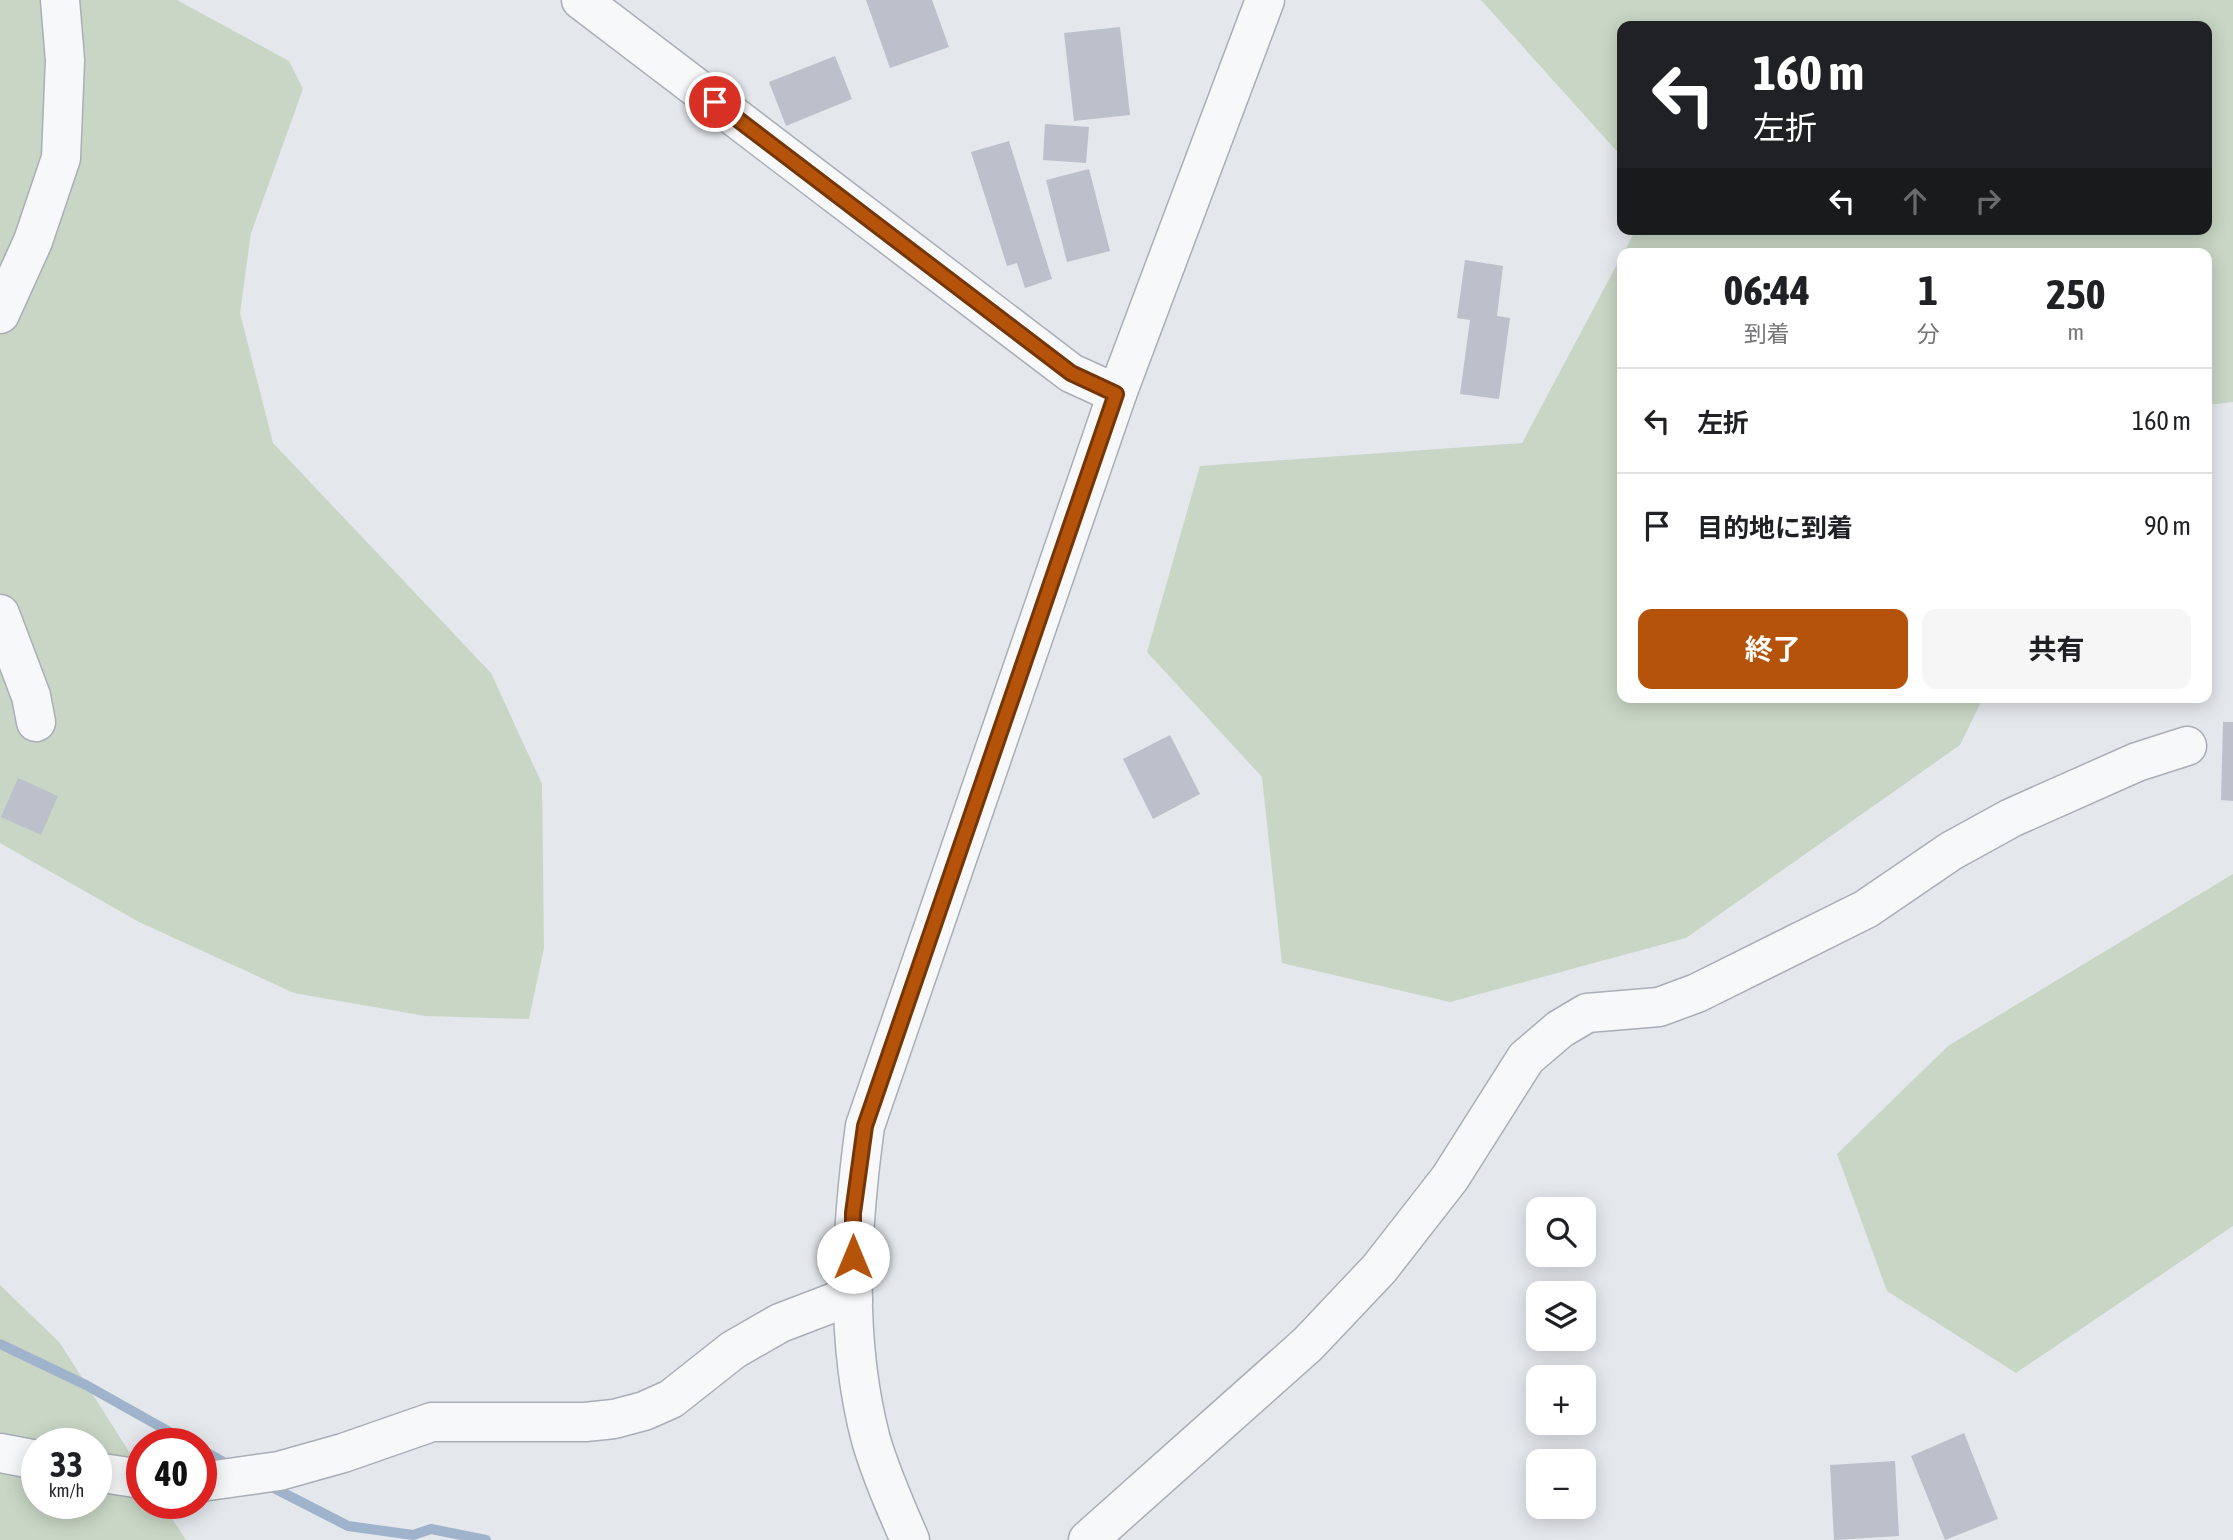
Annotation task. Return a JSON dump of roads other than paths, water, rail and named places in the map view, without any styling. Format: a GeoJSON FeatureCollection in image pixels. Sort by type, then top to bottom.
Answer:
{"type":"FeatureCollection","features":[{"type":"Feature","properties":{"kind":"street"},"geometry":{"type":"LineString","coordinates":[[0,314],[33,241],[61,158],[65,60],[60,0]]}},
{"type":"Feature","properties":{"kind":"street"},"geometry":{"type":"LineString","coordinates":[[581,0],[1071,373],[1116,394]]}},
{"type":"Feature","properties":{"kind":"street"},"geometry":{"type":"LineString","coordinates":[[910,1540],[871,1440],[857,1362],[853,1300],[853,1213],[865,1126],[1116,394],[1265,0]]}},
{"type":"Feature","properties":{"kind":"street"},"geometry":{"type":"LineString","coordinates":[[0,614],[31,696],[36,722]]}},
{"type":"Feature","properties":{"kind":"street"},"geometry":{"type":"LineString","coordinates":[[1088,1540],[1308,1344],[1379,1269],[1450,1178],[1526,1058],[1560,1029],[1587,1013],[1659,1007],[1698,993],[1866,909],[1951,851],[2011,818],[2137,762],[2187,746]]}},
{"type":"Feature","properties":{"kind":"street"},"geometry":{"type":"LineString","coordinates":[[217,1480],[279,1471],[343,1453],[432,1422],[585,1422],[644,1411],[671,1399],[733,1350],[780,1323],[835,1302],[853,1300]]}},
{"type":"Feature","properties":{"kind":"street"},"geometry":{"type":"LineString","coordinates":[[0,1453],[21,1457]]}},
{"type":"Feature","properties":{"kind":"waterway"},"geometry":{"type":"LineString","coordinates":[[0,1344],[86,1385],[163,1428]]}},
{"type":"Feature","properties":{"kind":"waterway"},"geometry":{"type":"LineString","coordinates":[[217,1458],[232,1467]]}},
{"type":"Feature","properties":{"kind":"waterway"},"geometry":{"type":"LineString","coordinates":[[268,1485],[348,1526],[413,1535],[431,1529],[486,1540]]}}]}
